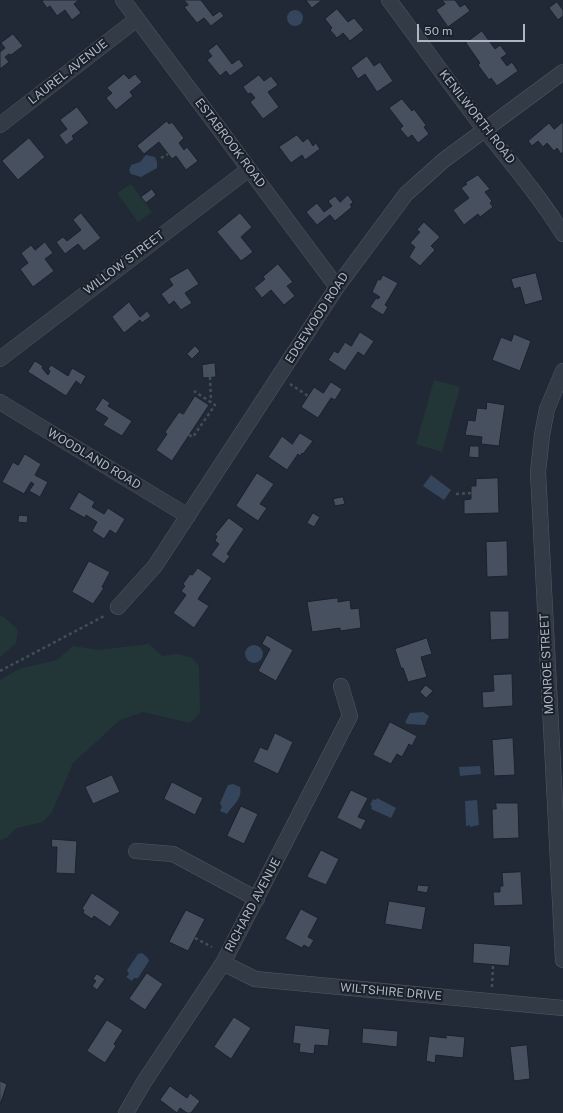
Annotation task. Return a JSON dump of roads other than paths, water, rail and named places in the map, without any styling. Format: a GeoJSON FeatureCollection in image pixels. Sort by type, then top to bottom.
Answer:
{"type":"FeatureCollection","features":[{"type":"Feature","properties":{"kind":"street","name":"ESTABROOK ROAD"},"geometry":{"type":"LineString","coordinates":[[123,0],[337,287]]}},
{"type":"Feature","properties":{"kind":"street","name":"KENILWORTH ROAD"},"geometry":{"type":"LineString","coordinates":[[389,0],[528,184],[563,234]]}},
{"type":"Feature","properties":{"kind":"street","name":"LAUREL AVENUE"},"geometry":{"type":"LineString","coordinates":[[0,125],[137,19]]}},
{"type":"Feature","properties":{"kind":"street","name":"EDGEWOOD ROAD"},"geometry":{"type":"LineString","coordinates":[[118,607],[155,566],[337,287],[406,194],[444,160],[563,72]]}},
{"type":"Feature","properties":{"kind":"street","name":"WILLOW STREET"},"geometry":{"type":"LineString","coordinates":[[0,359],[249,169]]}},
{"type":"Feature","properties":{"kind":"street","name":"MONROE STREET"},"geometry":{"type":"LineString","coordinates":[[563,371],[547,409],[542,435],[538,472],[550,736],[563,960]]}},
{"type":"Feature","properties":{"kind":"street","name":"WOODLAND ROAD"},"geometry":{"type":"LineString","coordinates":[[0,402],[188,516]]}},
{"type":"Feature","properties":{"kind":"street","name":"RICHARD AVENUE"},"geometry":{"type":"LineString","coordinates":[[126,1113],[144,1082],[223,963],[350,716],[341,686]]}},
{"type":"Feature","properties":{"kind":"street"},"geometry":{"type":"LineString","coordinates":[[136,851],[173,854],[257,899]]}},
{"type":"Feature","properties":{"kind":"street","name":"WILTSHIRE DRIVE"},"geometry":{"type":"LineString","coordinates":[[223,963],[255,979],[563,1008]]}},
{"type":"Feature","properties":{"kind":"water"},"geometry":{"type":"Polygon","coordinates":[[[295,10],[301,12],[303,18],[301,24],[295,26],[289,24],[287,18],[289,12],[295,10]]]}},
{"type":"Feature","properties":{"kind":"water"},"geometry":{"type":"Polygon","coordinates":[[[146,155],[155,157],[157,168],[141,177],[131,174],[129,170],[131,165],[140,162],[146,155]]]}},
{"type":"Feature","properties":{"kind":"water"},"geometry":{"type":"Polygon","coordinates":[[[431,475],[451,490],[444,500],[423,486],[431,475]]]}},
{"type":"Feature","properties":{"kind":"water"},"geometry":{"type":"Polygon","coordinates":[[[254,645],[260,648],[263,654],[260,660],[254,663],[248,660],[245,654],[248,648],[254,645]]]}},
{"type":"Feature","properties":{"kind":"water"},"geometry":{"type":"Polygon","coordinates":[[[423,712],[429,716],[425,725],[407,724],[405,722],[410,713],[423,712]]]}},
{"type":"Feature","properties":{"kind":"water"},"geometry":{"type":"Polygon","coordinates":[[[480,766],[481,774],[460,776],[459,767],[480,766]]]}},
{"type":"Feature","properties":{"kind":"water"},"geometry":{"type":"Polygon","coordinates":[[[233,784],[240,787],[241,791],[239,799],[227,814],[220,811],[222,807],[220,803],[228,785],[233,784]]]}},
{"type":"Feature","properties":{"kind":"water"},"geometry":{"type":"Polygon","coordinates":[[[377,798],[396,808],[391,818],[371,809],[372,806],[370,805],[373,799],[376,800],[377,798]]]}},
{"type":"Feature","properties":{"kind":"water"},"geometry":{"type":"Polygon","coordinates":[[[477,800],[479,825],[470,827],[470,825],[466,826],[465,801],[477,800]]]}},
{"type":"Feature","properties":{"kind":"water"},"geometry":{"type":"Polygon","coordinates":[[[142,953],[148,958],[149,961],[138,978],[134,978],[132,981],[126,977],[129,974],[127,970],[138,954],[142,953]]]}}]}
